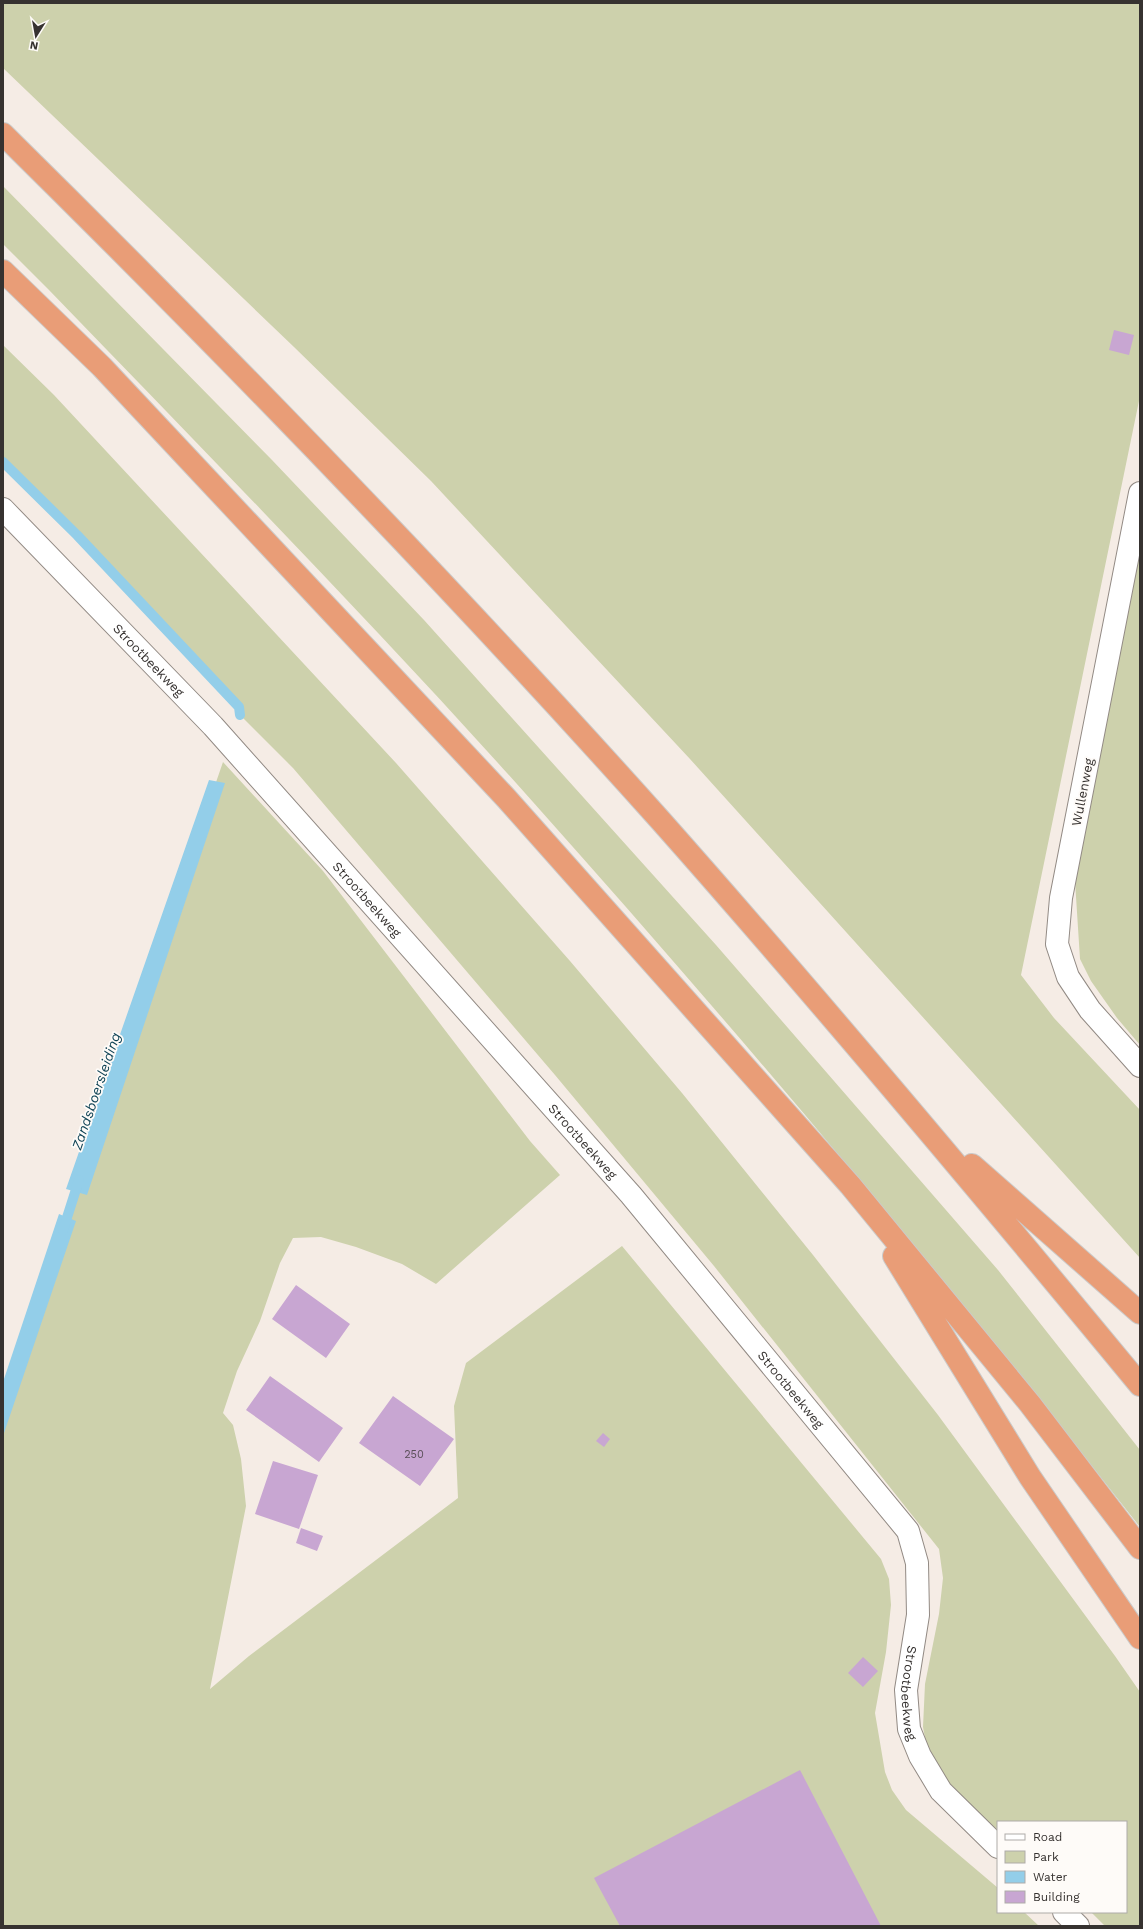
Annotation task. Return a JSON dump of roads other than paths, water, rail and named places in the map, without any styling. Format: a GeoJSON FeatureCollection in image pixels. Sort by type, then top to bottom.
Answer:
{"type":"FeatureCollection","features":[{"type":"Feature","properties":{"kind":"highway"},"geometry":{"type":"LineString","coordinates":[[3,134],[179,308],[437,577],[660,821],[921,1121],[1140,1384]]}},
{"type":"Feature","properties":{"kind":"highway"},"geometry":{"type":"LineString","coordinates":[[3,271],[102,367],[506,798],[850,1185],[1030,1404],[1140,1548]]}},
{"type":"Feature","properties":{"kind":"highway"},"geometry":{"type":"LineString","coordinates":[[921,1121],[1140,1313]]}},
{"type":"Feature","properties":{"kind":"highway"},"geometry":{"type":"LineString","coordinates":[[850,1185],[1030,1477],[1140,1638]]}},
{"type":"Feature","properties":{"kind":"street","name":"Wullenweg"},"geometry":{"type":"LineString","coordinates":[[1140,494],[1061,898],[1057,944],[1068,977],[1090,1010],[1140,1066]]}},
{"type":"Feature","properties":{"kind":"street","name":"Strootbeekweg"},"geometry":{"type":"LineString","coordinates":[[3,510],[213,726],[626,1189],[908,1531],[917,1563],[918,1615],[906,1690],[909,1729],[920,1756],[941,1791],[997,1846]]}},
{"type":"Feature","properties":{"kind":"street"},"geometry":{"type":"LineString","coordinates":[[1065,1913],[1078,1926]]}},
{"type":"Feature","properties":{"kind":"water"},"geometry":{"type":"Polygon","coordinates":[[[209,780],[225,783],[87,1195],[66,1189],[209,780]]]}},
{"type":"Feature","properties":{"kind":"water"},"geometry":{"type":"Polygon","coordinates":[[[59,1214],[76,1221],[3,1436],[3,1382],[59,1214]]]}},
{"type":"Feature","properties":{"kind":"waterway"},"geometry":{"type":"LineString","coordinates":[[3,462],[77,535],[239,707],[240,715]]}},
{"type":"Feature","properties":{"kind":"waterway","name":"Zandsboersleiding"},"geometry":{"type":"LineString","coordinates":[[63,1230],[79,1180]]}}]}
